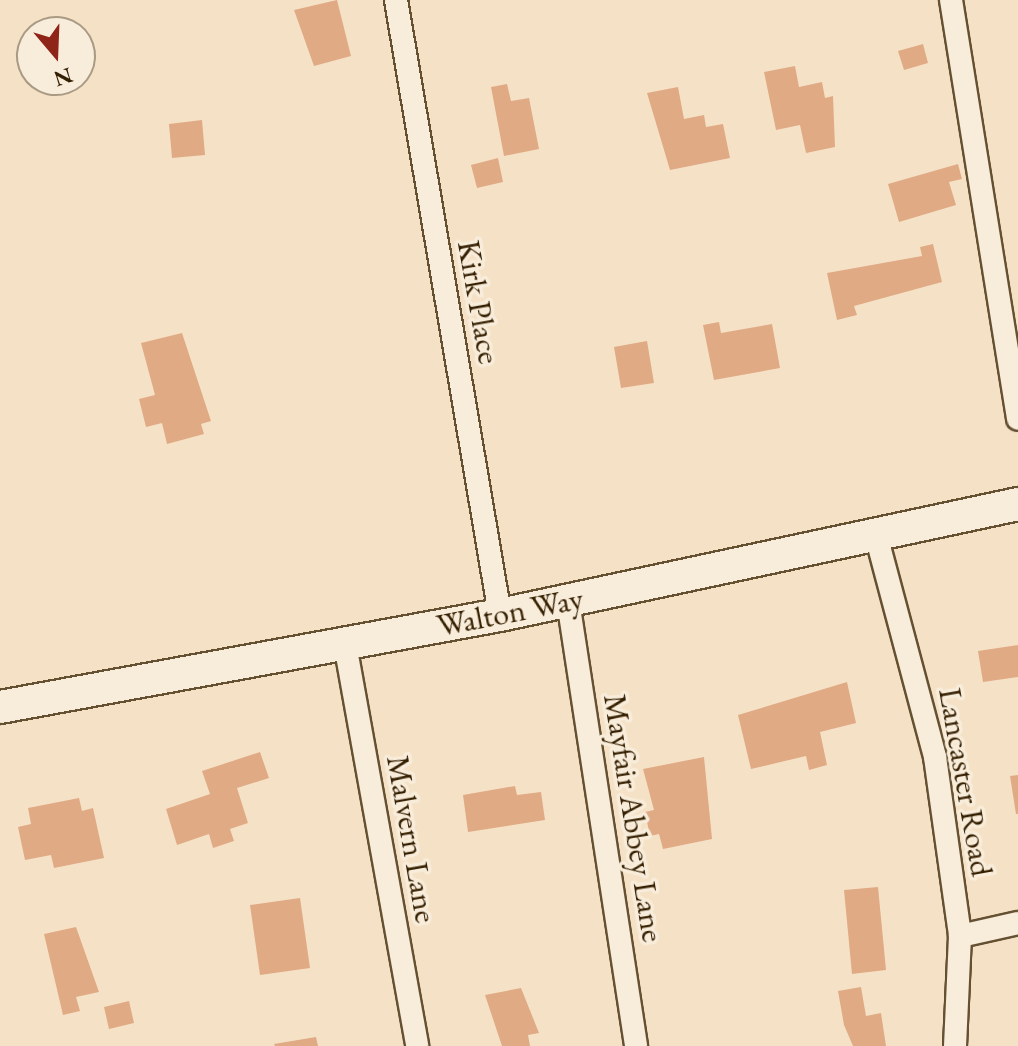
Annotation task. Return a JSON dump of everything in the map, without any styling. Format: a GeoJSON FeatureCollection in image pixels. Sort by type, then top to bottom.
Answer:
{"type":"FeatureCollection","features":[{"type":"Feature","properties":{"kind":"main road","name":"Walton Way"},"geometry":{"type":"LineString","coordinates":[[0,707],[500,615],[1018,504]]}},
{"type":"Feature","properties":{"kind":"street","name":"Kirk Place"},"geometry":{"type":"LineString","coordinates":[[396,0],[500,615]]}},
{"type":"Feature","properties":{"kind":"street"},"geometry":{"type":"LineString","coordinates":[[951,0],[1018,419]]}},
{"type":"Feature","properties":{"kind":"street","name":"Lancaster Road"},"geometry":{"type":"LineString","coordinates":[[876,535],[935,757],[960,936],[955,1046]]}},
{"type":"Feature","properties":{"kind":"street","name":"Mayfair Abbey Lane"},"geometry":{"type":"LineString","coordinates":[[568,601],[636,1046]]}},
{"type":"Feature","properties":{"kind":"street","name":"Malvern Lane"},"geometry":{"type":"LineString","coordinates":[[345,644],[417,1046]]}},
{"type":"Feature","properties":{"kind":"street"},"geometry":{"type":"LineString","coordinates":[[960,936],[1018,923]]}},
{"type":"Feature","properties":{"kind":"building"},"geometry":{"type":"Polygon","coordinates":[[[337,0],[351,56],[314,66],[294,10],[337,0]]]}},
{"type":"Feature","properties":{"kind":"building"},"geometry":{"type":"Polygon","coordinates":[[[923,44],[928,63],[904,70],[898,51],[923,44]]]}},
{"type":"Feature","properties":{"kind":"building"},"geometry":{"type":"Polygon","coordinates":[[[795,66],[799,87],[822,82],[825,98],[833,96],[835,147],[806,153],[800,125],[776,130],[764,72],[795,66]]]}},
{"type":"Feature","properties":{"kind":"building"},"geometry":{"type":"Polygon","coordinates":[[[507,84],[511,101],[529,98],[539,149],[504,156],[491,87],[507,84]]]}},
{"type":"Feature","properties":{"kind":"building"},"geometry":{"type":"Polygon","coordinates":[[[678,87],[684,119],[704,115],[706,127],[723,124],[730,158],[670,170],[647,93],[678,87]]]}},
{"type":"Feature","properties":{"kind":"building"},"geometry":{"type":"Polygon","coordinates":[[[202,120],[205,155],[172,158],[169,124],[202,120]]]}},
{"type":"Feature","properties":{"kind":"building"},"geometry":{"type":"Polygon","coordinates":[[[498,158],[503,182],[477,188],[471,165],[498,158]]]}},
{"type":"Feature","properties":{"kind":"building"},"geometry":{"type":"Polygon","coordinates":[[[958,164],[962,179],[949,182],[956,205],[899,222],[888,184],[958,164]]]}},
{"type":"Feature","properties":{"kind":"building"},"geometry":{"type":"Polygon","coordinates":[[[933,244],[942,282],[854,306],[857,315],[837,320],[827,273],[922,256],[920,247],[933,244]]]}},
{"type":"Feature","properties":{"kind":"building"},"geometry":{"type":"Polygon","coordinates":[[[719,322],[721,333],[772,324],[780,368],[714,380],[703,325],[719,322]]]}},
{"type":"Feature","properties":{"kind":"building"},"geometry":{"type":"Polygon","coordinates":[[[182,333],[211,421],[201,424],[204,434],[167,444],[162,423],[146,427],[139,399],[155,395],[141,343],[182,333]]]}},
{"type":"Feature","properties":{"kind":"building"},"geometry":{"type":"Polygon","coordinates":[[[647,341],[654,383],[621,388],[614,347],[647,341]]]}},
{"type":"Feature","properties":{"kind":"building"},"geometry":{"type":"Polygon","coordinates":[[[1018,645],[1018,677],[983,682],[978,651],[1018,645]]]}},
{"type":"Feature","properties":{"kind":"building"},"geometry":{"type":"Polygon","coordinates":[[[847,682],[856,723],[820,732],[827,765],[809,770],[806,756],[751,769],[738,715],[847,682]]]}},
{"type":"Feature","properties":{"kind":"building"},"geometry":{"type":"Polygon","coordinates":[[[260,752],[269,778],[237,788],[248,823],[230,829],[234,841],[213,848],[209,834],[177,845],[166,809],[210,794],[202,771],[260,752]]]}},
{"type":"Feature","properties":{"kind":"building"},"geometry":{"type":"Polygon","coordinates":[[[704,757],[712,839],[663,849],[659,834],[650,836],[645,812],[654,810],[643,769],[704,757]]]}},
{"type":"Feature","properties":{"kind":"building"},"geometry":{"type":"Polygon","coordinates":[[[1018,775],[1018,814],[1016,814],[1010,776],[1018,775]]]}},
{"type":"Feature","properties":{"kind":"building"},"geometry":{"type":"Polygon","coordinates":[[[515,786],[517,795],[541,792],[545,820],[468,832],[463,795],[515,786]]]}},
{"type":"Feature","properties":{"kind":"building"},"geometry":{"type":"Polygon","coordinates":[[[79,798],[82,811],[93,808],[104,858],[54,868],[51,855],[25,860],[18,827],[31,824],[28,808],[79,798]]]}},
{"type":"Feature","properties":{"kind":"building"},"geometry":{"type":"Polygon","coordinates":[[[878,887],[886,970],[852,974],[844,890],[878,887]]]}},
{"type":"Feature","properties":{"kind":"building"},"geometry":{"type":"Polygon","coordinates":[[[300,898],[310,968],[260,975],[250,905],[300,898]]]}},
{"type":"Feature","properties":{"kind":"building"},"geometry":{"type":"Polygon","coordinates":[[[76,927],[99,992],[76,997],[80,1011],[63,1015],[44,934],[76,927]]]}},
{"type":"Feature","properties":{"kind":"building"},"geometry":{"type":"Polygon","coordinates":[[[861,987],[866,1016],[881,1013],[886,1046],[853,1046],[844,1025],[838,991],[861,987]]]}},
{"type":"Feature","properties":{"kind":"building"},"geometry":{"type":"Polygon","coordinates":[[[521,988],[539,1033],[528,1035],[530,1046],[502,1046],[485,995],[521,988]]]}},
{"type":"Feature","properties":{"kind":"building"},"geometry":{"type":"Polygon","coordinates":[[[129,1001],[134,1023],[109,1029],[104,1007],[129,1001]]]}},
{"type":"Feature","properties":{"kind":"building"},"geometry":{"type":"Polygon","coordinates":[[[316,1037],[318,1046],[274,1044],[316,1037]]]}}]}
